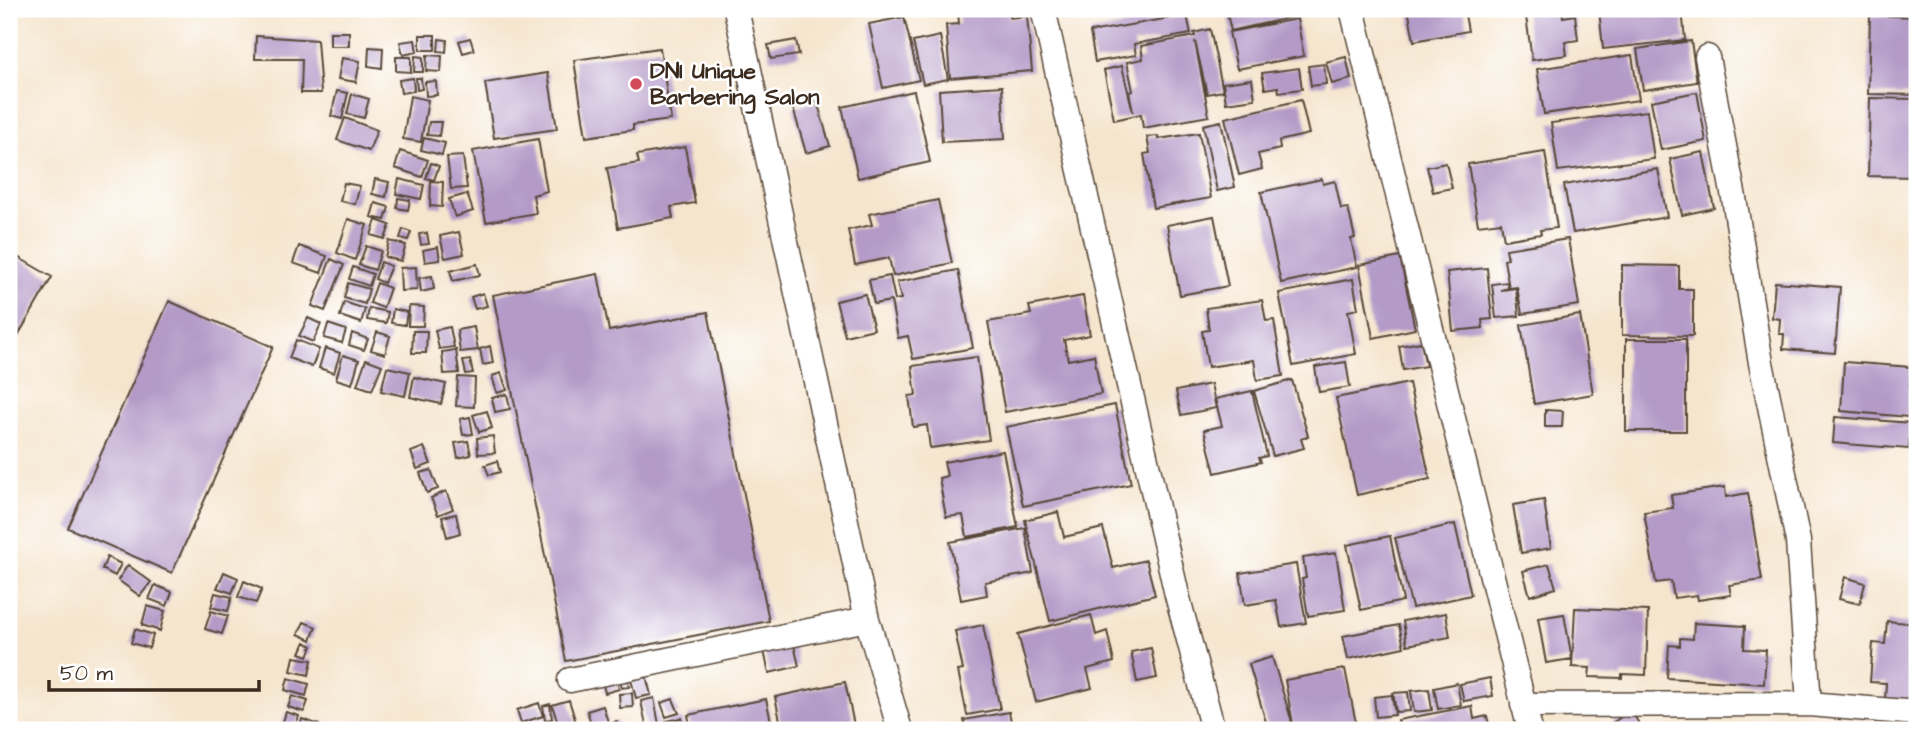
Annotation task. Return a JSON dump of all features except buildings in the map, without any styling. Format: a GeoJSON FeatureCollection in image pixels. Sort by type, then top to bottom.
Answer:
{"type":"FeatureCollection","features":[{"type":"Feature","properties":{"kind":"street"},"geometry":{"type":"LineString","coordinates":[[736,9],[867,619],[900,730]]}},
{"type":"Feature","properties":{"kind":"street"},"geometry":{"type":"LineString","coordinates":[[1043,9],[1177,595],[1213,730]]}},
{"type":"Feature","properties":{"kind":"street"},"geometry":{"type":"LineString","coordinates":[[1352,9],[1530,730]]}},
{"type":"Feature","properties":{"kind":"street"},"geometry":{"type":"LineString","coordinates":[[1707,57],[1761,363],[1798,541],[1809,704]]}},
{"type":"Feature","properties":{"kind":"street"},"geometry":{"type":"LineString","coordinates":[[570,680],[867,619]]}},
{"type":"Feature","properties":{"kind":"street"},"geometry":{"type":"LineString","coordinates":[[1523,705],[1809,704],[1917,713]]}},
{"type":"Feature","properties":{"kind":"place","name":"DNI Unique Barbering Salon"},"geometry":{"type":"Point","coordinates":[636,84]}}]}
